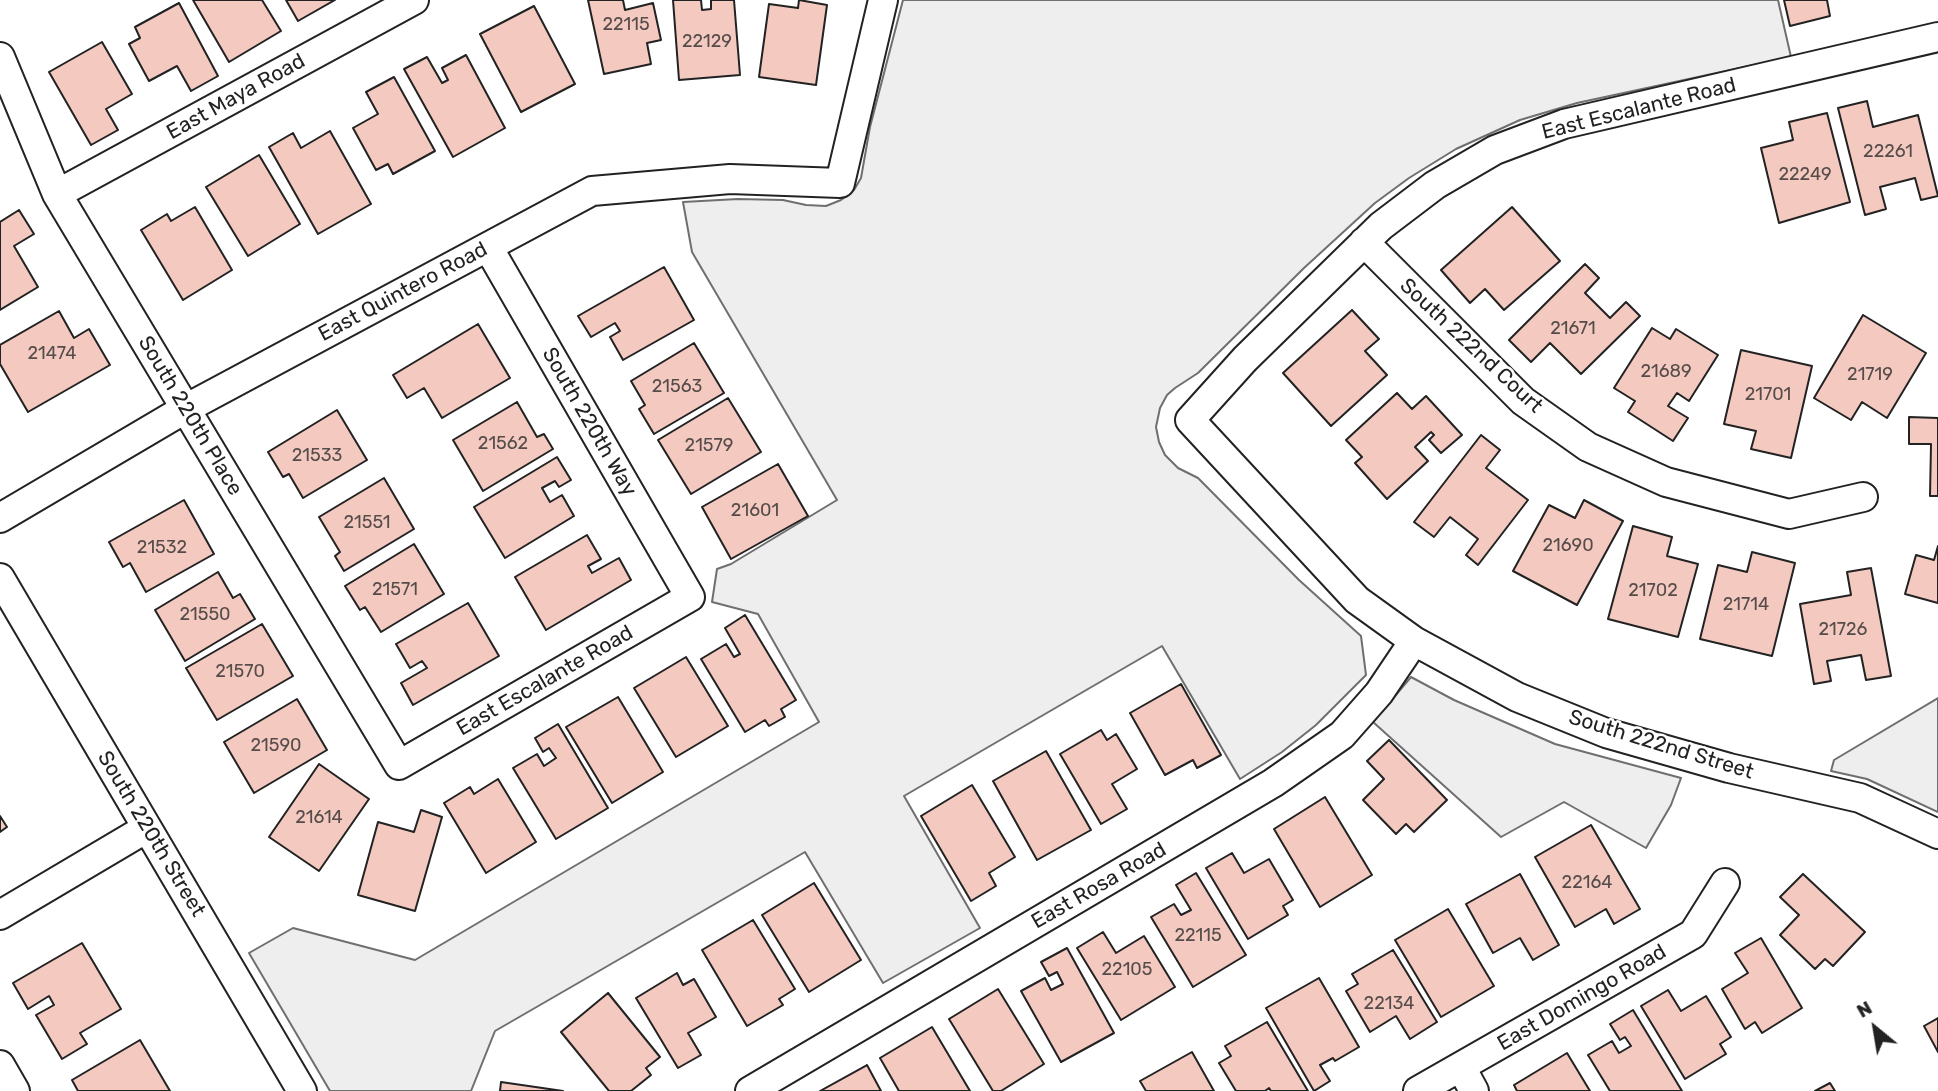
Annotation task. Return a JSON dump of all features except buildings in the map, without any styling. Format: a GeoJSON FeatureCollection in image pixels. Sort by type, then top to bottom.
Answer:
{"type":"FeatureCollection","features":[{"type":"Feature","properties":{"kind":"street","name":"East Maya Road"},"geometry":{"type":"LineString","coordinates":[[57,194],[414,0]]}},
{"type":"Feature","properties":{"kind":"street","name":"East Quintero Road"},"geometry":{"type":"LineString","coordinates":[[0,518],[186,409],[592,191],[730,178],[840,184],[883,0]]}},
{"type":"Feature","properties":{"kind":"street","name":"East Escalante Road"},"geometry":{"type":"LineString","coordinates":[[1189,420],[1244,359],[1381,226],[1435,185],[1495,150],[1564,124],[1938,37]]}},
{"type":"Feature","properties":{"kind":"street","name":"South 220th Place"},"geometry":{"type":"LineString","coordinates":[[0,57],[57,194],[399,765]]}},
{"type":"Feature","properties":{"kind":"street","name":"South 222nd Court"},"geometry":{"type":"LineString","coordinates":[[1364,242],[1523,401],[1588,447],[1666,482],[1788,514],[1863,497]]}},
{"type":"Feature","properties":{"kind":"street","name":"South 220th Way"},"geometry":{"type":"LineString","coordinates":[[488,247],[690,597]]}},
{"type":"Feature","properties":{"kind":"street","name":"South 222nd Street"},"geometry":{"type":"LineString","coordinates":[[1189,420],[1357,600],[1414,641],[1517,698],[1606,733],[1729,768],[1860,799],[1938,834]]}},
{"type":"Feature","properties":{"kind":"street","name":"South 220th Street"},"geometry":{"type":"LineString","coordinates":[[0,578],[302,1091]]}},
{"type":"Feature","properties":{"kind":"street","name":"East Escalante Road"},"geometry":{"type":"LineString","coordinates":[[399,765],[690,597]]}},
{"type":"Feature","properties":{"kind":"street","name":"East Rosa Road"},"geometry":{"type":"LineString","coordinates":[[750,1091],[1273,783],[1342,735],[1379,693],[1414,641]]}},
{"type":"Feature","properties":{"kind":"street"},"geometry":{"type":"LineString","coordinates":[[0,915],[147,828]]}},
{"type":"Feature","properties":{"kind":"street","name":"East Domingo Road"},"geometry":{"type":"LineString","coordinates":[[1419,1091],[1693,934],[1725,883]]}},
{"type":"Feature","properties":{"kind":"street"},"geometry":{"type":"LineString","coordinates":[[0,1065],[16,1091]]}},
{"type":"Feature","properties":{"kind":"street"},"geometry":{"type":"LineString","coordinates":[[1461,1067],[1475,1091]]}},
{"type":"Feature","properties":{"kind":"shaded area"},"geometry":{"type":"Polygon","coordinates":[[[903,0],[1778,0],[1791,57],[1577,103],[1520,120],[1456,149],[1375,203],[1304,268],[1198,373],[1167,395],[1160,408],[1156,427],[1165,455],[1178,468],[1198,478],[1299,580],[1361,636],[1366,675],[1316,725],[1282,752],[1240,779],[1162,646],[904,796],[980,928],[883,983],[805,852],[495,1031],[471,1091],[330,1091],[249,953],[293,928],[415,960],[819,722],[758,614],[712,602],[717,569],[731,564],[837,500],[692,252],[683,202],[783,200],[826,206],[841,200],[854,190],[861,178],[870,127],[903,0]]]}},
{"type":"Feature","properties":{"kind":"shaded area"},"geometry":{"type":"Polygon","coordinates":[[[1411,677],[1454,700],[1555,744],[1681,778],[1671,805],[1646,848],[1564,802],[1501,837],[1373,722],[1411,677]]]}},
{"type":"Feature","properties":{"kind":"shaded area"},"geometry":{"type":"Polygon","coordinates":[[[1938,698],[1938,812],[1867,779],[1831,771],[1834,760],[1938,698]]]}}]}
